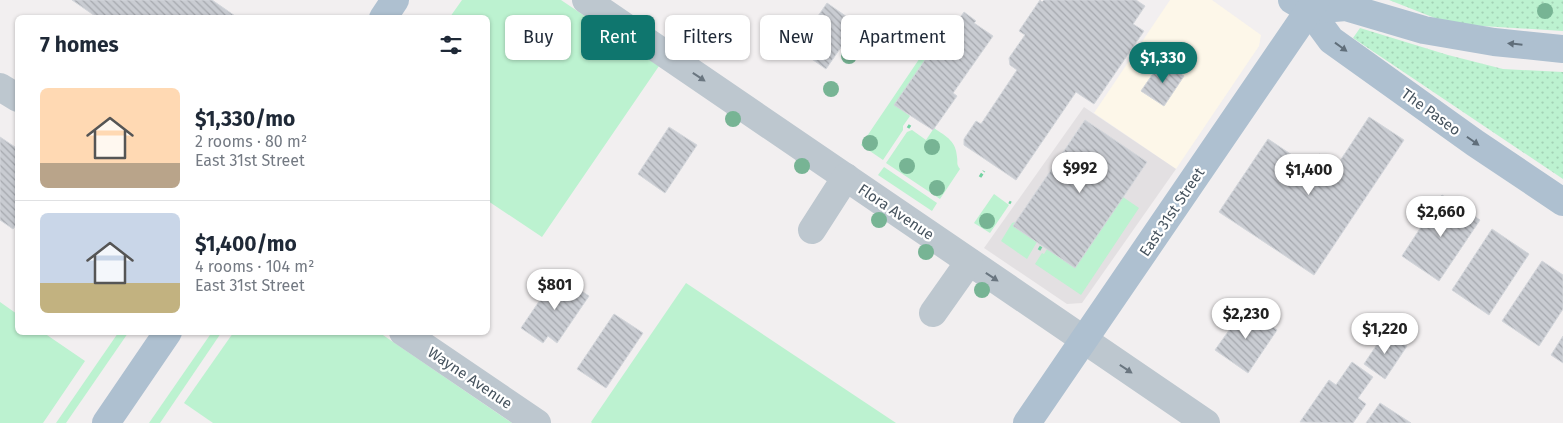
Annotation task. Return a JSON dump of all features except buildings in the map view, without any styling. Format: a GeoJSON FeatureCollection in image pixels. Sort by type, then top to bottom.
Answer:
{"type":"FeatureCollection","features":[{"type":"Feature","properties":{"kind":"main road"},"geometry":{"type":"LineString","coordinates":[[385,15],[395,0]]}},
{"type":"Feature","properties":{"kind":"main road"},"geometry":{"type":"LineString","coordinates":[[1306,3],[1346,7],[1424,30],[1494,42],[1563,50]]}},
{"type":"Feature","properties":{"kind":"main road","name":"The Paseo"},"geometry":{"type":"LineString","coordinates":[[1306,3],[1331,40],[1475,143],[1563,202]]}},
{"type":"Feature","properties":{"kind":"main road","name":"East 31st Street"},"geometry":{"type":"LineString","coordinates":[[1027,423],[1084,340],[1306,3]]}},
{"type":"Feature","properties":{"kind":"main road"},"geometry":{"type":"LineString","coordinates":[[106,423],[166,335]]}},
{"type":"Feature","properties":{"kind":"street","name":"Flora Avenue"},"geometry":{"type":"LineString","coordinates":[[586,0],[1206,423]]}},
{"type":"Feature","properties":{"kind":"street"},"geometry":{"type":"LineString","coordinates":[[0,87],[15,96]]}},
{"type":"Feature","properties":{"kind":"street"},"geometry":{"type":"LineString","coordinates":[[812,230],[846,177]]}},
{"type":"Feature","properties":{"kind":"street"},"geometry":{"type":"LineString","coordinates":[[932,313],[969,262]]}},
{"type":"Feature","properties":{"kind":"street","name":"Wayne Avenue"},"geometry":{"type":"LineString","coordinates":[[407,335],[537,423]]}},
{"type":"Feature","properties":{"kind":"path"},"geometry":{"type":"LineString","coordinates":[[980,177],[984,171]]}},
{"type":"Feature","properties":{"kind":"path"},"geometry":{"type":"LineString","coordinates":[[1039,250],[1042,245]]}},
{"type":"Feature","properties":{"kind":"shaded area"},"geometry":{"type":"Polygon","coordinates":[[[1170,0],[1212,0],[1261,35],[1259,46],[1176,169],[1094,113],[1170,0]]]}},
{"type":"Feature","properties":{"kind":"shaded area"},"geometry":{"type":"Polygon","coordinates":[[[1084,107],[1176,169],[1082,303],[1067,304],[984,248],[1084,107]]]}},
{"type":"Feature","properties":{"kind":"green space"},"geometry":{"type":"Polygon","coordinates":[[[462,0],[561,0],[583,15],[581,15],[581,60],[650,60],[659,66],[542,237],[490,202],[490,15],[451,15],[462,0]]]}},
{"type":"Feature","properties":{"kind":"green space"},"geometry":{"type":"Polygon","coordinates":[[[1389,0],[1563,0],[1563,31],[1450,24],[1389,0]]]}},
{"type":"Feature","properties":{"kind":"green space"},"geometry":{"type":"Polygon","coordinates":[[[1360,28],[1448,55],[1503,69],[1563,72],[1563,179],[1353,38],[1360,28]]]}},
{"type":"Feature","properties":{"kind":"green space"},"geometry":{"type":"Polygon","coordinates":[[[918,60],[930,60],[895,105],[910,116],[883,160],[861,145],[918,60]]]}},
{"type":"Feature","properties":{"kind":"green space"},"geometry":{"type":"Polygon","coordinates":[[[934,128],[953,143],[960,169],[940,199],[886,163],[907,132],[912,130],[926,140],[934,128]]]}},
{"type":"Feature","properties":{"kind":"green space"},"geometry":{"type":"Polygon","coordinates":[[[884,167],[937,203],[932,211],[878,175],[884,167]]]}},
{"type":"Feature","properties":{"kind":"green space"},"geometry":{"type":"Polygon","coordinates":[[[994,194],[1009,205],[990,233],[974,223],[994,194]]]}},
{"type":"Feature","properties":{"kind":"green space"},"geometry":{"type":"Polygon","coordinates":[[[1123,197],[1139,208],[1081,295],[1035,264],[1047,249],[1123,197]]]}},
{"type":"Feature","properties":{"kind":"green space"},"geometry":{"type":"Polygon","coordinates":[[[1015,222],[1013,226],[1037,242],[1027,259],[1001,241],[1012,223],[1015,222]]]}},
{"type":"Feature","properties":{"kind":"green space"},"geometry":{"type":"Polygon","coordinates":[[[686,283],[896,423],[592,423],[686,283]]]}},
{"type":"Feature","properties":{"kind":"green space"},"geometry":{"type":"Polygon","coordinates":[[[0,302],[15,313],[15,335],[47,335],[85,361],[43,423],[0,423],[0,302]]]}},
{"type":"Feature","properties":{"kind":"green space"},"geometry":{"type":"Polygon","coordinates":[[[117,335],[127,335],[66,423],[56,423],[117,335]]]}},
{"type":"Feature","properties":{"kind":"green space"},"geometry":{"type":"Polygon","coordinates":[[[210,335],[220,335],[160,423],[149,423],[210,335]]]}},
{"type":"Feature","properties":{"kind":"green space"},"geometry":{"type":"Polygon","coordinates":[[[232,335],[383,335],[512,423],[213,423],[184,403],[232,335]]]}}]}
